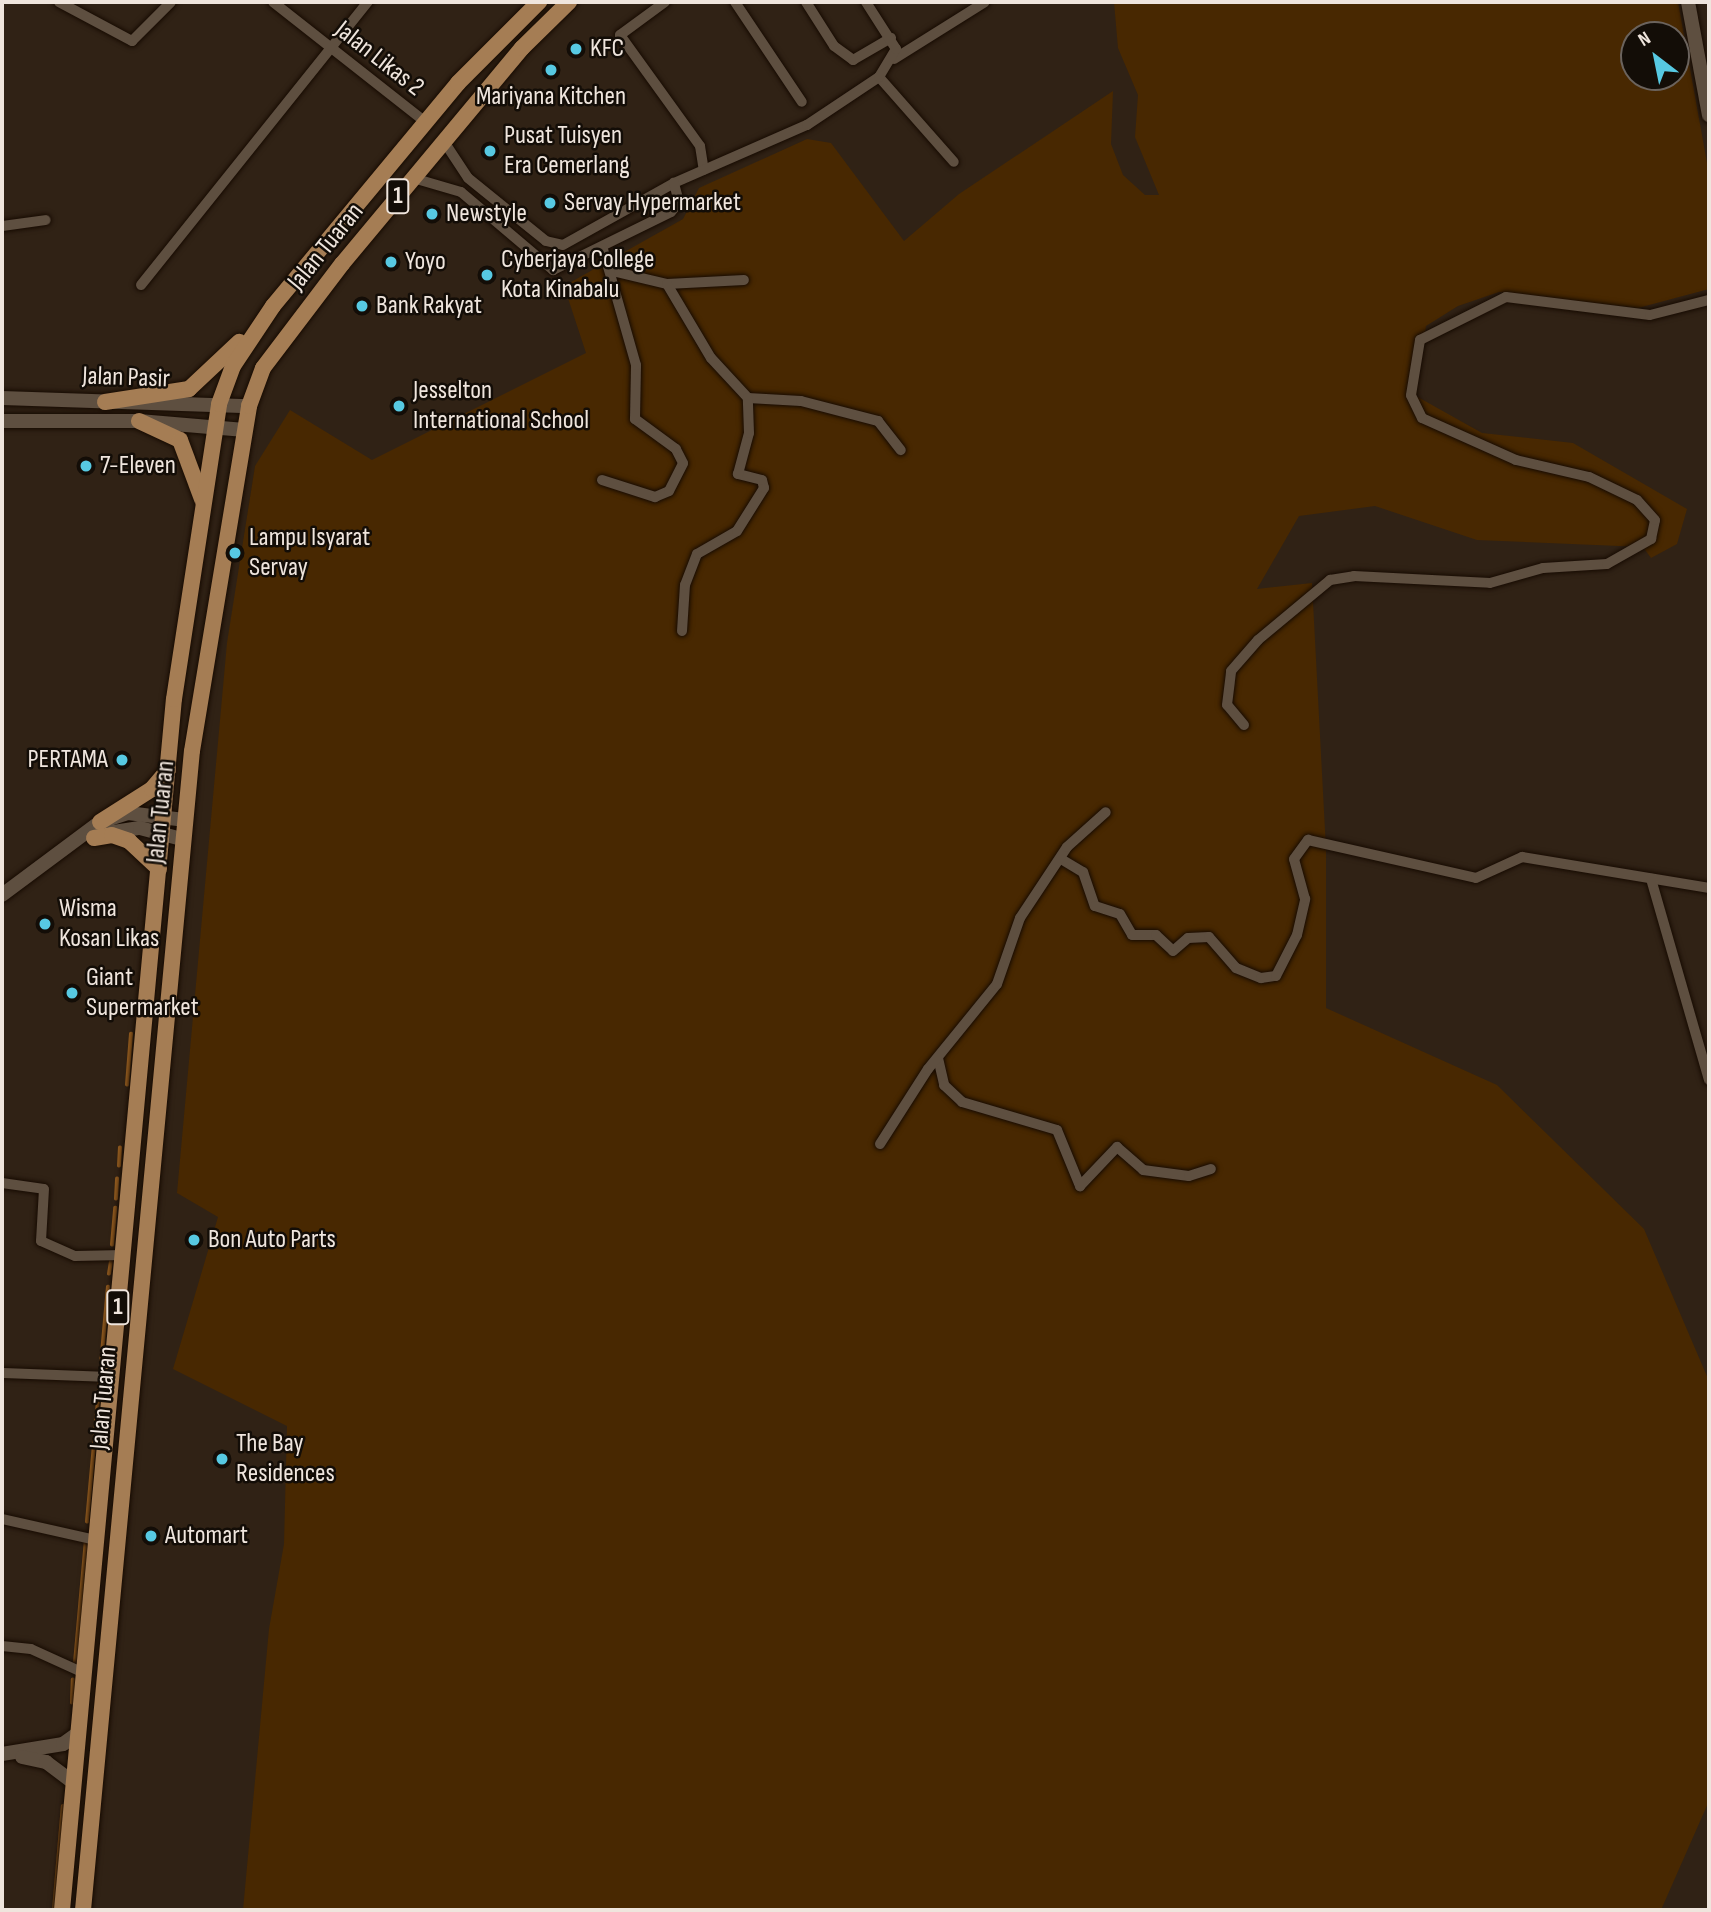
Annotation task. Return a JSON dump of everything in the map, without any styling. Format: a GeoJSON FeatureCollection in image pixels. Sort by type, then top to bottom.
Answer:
{"type":"FeatureCollection","features":[{"type":"Feature","properties":{"kind":"main road","name":"Jalan Tuaran"},"geometry":{"type":"LineString","coordinates":[[62,1910],[84,1673],[90,1539],[111,1377],[168,770],[202,501],[219,404],[233,366],[266,314],[427,123],[539,2]]}},
{"type":"Feature","properties":{"kind":"main road","name":"Jalan Tuaran"},"geometry":{"type":"LineString","coordinates":[[83,1910],[184,820],[249,406],[270,359],[443,140],[569,2]]}},
{"type":"Feature","properties":{"kind":"main road"},"geometry":{"type":"LineString","coordinates":[[105,402],[190,389],[266,314]]}},
{"type":"Feature","properties":{"kind":"main road"},"geometry":{"type":"LineString","coordinates":[[139,421],[180,440],[202,501]]}},
{"type":"Feature","properties":{"kind":"main road"},"geometry":{"type":"LineString","coordinates":[[100,822],[152,789],[168,770]]}},
{"type":"Feature","properties":{"kind":"main road"},"geometry":{"type":"LineString","coordinates":[[94,838],[112,835],[129,841],[159,869]]}},
{"type":"Feature","properties":{"kind":"main road"},"geometry":{"type":"LineString","coordinates":[[135,1123],[154,1125]]}},
{"type":"Feature","properties":{"kind":"main road"},"geometry":{"type":"LineString","coordinates":[[74,1782],[88,1772],[98,1733]]}},
{"type":"Feature","properties":{"kind":"street"},"geometry":{"type":"LineString","coordinates":[[59,2],[132,41],[171,2]]}},
{"type":"Feature","properties":{"kind":"street","name":"Jalan Likas 2"},"geometry":{"type":"LineString","coordinates":[[273,2],[427,123]]}},
{"type":"Feature","properties":{"kind":"street"},"geometry":{"type":"LineString","coordinates":[[141,285],[368,2]]}},
{"type":"Feature","properties":{"kind":"street"},"geometry":{"type":"LineString","coordinates":[[666,2],[620,35],[699,146],[704,170]]}},
{"type":"Feature","properties":{"kind":"street"},"geometry":{"type":"LineString","coordinates":[[736,2],[802,102]]}},
{"type":"Feature","properties":{"kind":"street"},"geometry":{"type":"LineString","coordinates":[[806,2],[834,46],[853,60],[891,38]]}},
{"type":"Feature","properties":{"kind":"street"},"geometry":{"type":"LineString","coordinates":[[866,2],[891,38],[894,59]]}},
{"type":"Feature","properties":{"kind":"street"},"geometry":{"type":"LineString","coordinates":[[443,140],[468,178],[552,244],[574,242],[674,183],[807,125],[879,77],[894,59],[985,2]]}},
{"type":"Feature","properties":{"kind":"street"},"geometry":{"type":"LineString","coordinates":[[1688,2],[1709,115]]}},
{"type":"Feature","properties":{"kind":"street"},"geometry":{"type":"LineString","coordinates":[[879,77],[954,162]]}},
{"type":"Feature","properties":{"kind":"street"},"geometry":{"type":"LineString","coordinates":[[413,178],[461,192],[554,270],[603,249],[677,207],[674,183]]}},
{"type":"Feature","properties":{"kind":"street"},"geometry":{"type":"LineString","coordinates":[[2,226],[46,220]]}},
{"type":"Feature","properties":{"kind":"street"},"geometry":{"type":"LineString","coordinates":[[602,480],[654,497],[669,491],[683,463],[676,449],[635,419],[636,365],[612,271],[603,249]]}},
{"type":"Feature","properties":{"kind":"street"},"geometry":{"type":"LineString","coordinates":[[612,271],[667,284],[744,280]]}},
{"type":"Feature","properties":{"kind":"street"},"geometry":{"type":"LineString","coordinates":[[667,284],[711,358],[748,398],[749,433],[738,474],[762,480],[764,488],[737,531],[697,554],[685,585],[682,631]]}},
{"type":"Feature","properties":{"kind":"street"},"geometry":{"type":"LineString","coordinates":[[1244,725],[1227,705],[1231,671],[1258,640],[1330,580],[1354,576],[1490,583],[1543,568],[1607,564],[1651,539],[1655,520],[1637,500],[1589,477],[1516,460],[1422,418],[1411,395],[1420,340],[1506,297],[1650,315],[1709,300]]}},
{"type":"Feature","properties":{"kind":"street","name":"Jalan Pasir"},"geometry":{"type":"LineString","coordinates":[[2,398],[249,406]]}},
{"type":"Feature","properties":{"kind":"street"},"geometry":{"type":"LineString","coordinates":[[748,398],[801,401],[869,418],[885,426],[901,450]]}},
{"type":"Feature","properties":{"kind":"street","name":"Jalan Pasir"},"geometry":{"type":"LineString","coordinates":[[2,421],[139,421],[245,430]]}},
{"type":"Feature","properties":{"kind":"street"},"geometry":{"type":"LineString","coordinates":[[880,1144],[938,1058],[997,984],[1020,918],[1072,839],[1106,812]]}},
{"type":"Feature","properties":{"kind":"street"},"geometry":{"type":"LineString","coordinates":[[2,895],[100,822],[128,813],[163,824],[182,839]]}},
{"type":"Feature","properties":{"kind":"street"},"geometry":{"type":"LineString","coordinates":[[61,853],[116,828],[184,820]]}},
{"type":"Feature","properties":{"kind":"street"},"geometry":{"type":"LineString","coordinates":[[1061,859],[1083,872],[1095,906],[1120,914],[1132,935],[1156,935],[1173,951],[1188,938],[1209,937],[1236,968],[1261,978],[1276,976],[1297,935],[1305,899],[1294,859],[1308,840],[1476,878],[1522,857],[1709,888]]}},
{"type":"Feature","properties":{"kind":"street"},"geometry":{"type":"LineString","coordinates":[[1651,879],[1709,1080]]}},
{"type":"Feature","properties":{"kind":"street"},"geometry":{"type":"LineString","coordinates":[[938,1058],[944,1085],[962,1102],[1057,1130],[1080,1186],[1117,1147],[1143,1170],[1189,1176],[1211,1169]]}},
{"type":"Feature","properties":{"kind":"street"},"geometry":{"type":"LineString","coordinates":[[2,1184],[44,1189],[41,1241],[75,1256],[122,1255]]}},
{"type":"Feature","properties":{"kind":"street"},"geometry":{"type":"LineString","coordinates":[[2,1373],[111,1377]]}},
{"type":"Feature","properties":{"kind":"street"},"geometry":{"type":"LineString","coordinates":[[2,1519],[90,1539]]}},
{"type":"Feature","properties":{"kind":"street"},"geometry":{"type":"LineString","coordinates":[[2,1646],[31,1649],[84,1673]]}},
{"type":"Feature","properties":{"kind":"street"},"geometry":{"type":"LineString","coordinates":[[2,1754],[63,1744],[78,1733]]}},
{"type":"Feature","properties":{"kind":"street"},"geometry":{"type":"LineString","coordinates":[[2,1754],[39,1759],[74,1782]]}},
{"type":"Feature","properties":{"kind":"shaded area"},"geometry":{"type":"Polygon","coordinates":[[[1114,2],[1678,2],[1681,21],[1620,21],[1620,91],[1690,91],[1690,69],[1709,174],[1709,289],[1638,308],[1499,292],[1458,306],[1426,326],[1416,396],[1482,433],[1573,443],[1687,509],[1677,544],[1651,558],[1643,547],[1477,540],[1375,506],[1299,516],[1257,589],[1312,583],[1326,849],[1326,1008],[1497,1085],[1644,1229],[1709,1381],[1709,1801],[1661,1910],[243,1910],[269,1629],[284,1544],[287,1426],[173,1369],[218,1217],[177,1193],[227,643],[255,466],[290,410],[372,460],[586,353],[564,286],[683,219],[699,188],[807,139],[831,143],[904,241],[959,194],[1113,91],[1111,144],[1123,175],[1145,195],[1159,195],[1135,137],[1138,95],[1118,48],[1114,2]]]}},
{"type":"Feature","properties":{"kind":"waterway"},"geometry":{"type":"LineString","coordinates":[[127,1085],[131,1034]]}},
{"type":"Feature","properties":{"kind":"waterway"},"geometry":{"type":"LineString","coordinates":[[119,1166],[120,1148]]}},
{"type":"Feature","properties":{"kind":"waterway"},"geometry":{"type":"LineString","coordinates":[[116,1199],[117,1179]]}},
{"type":"Feature","properties":{"kind":"waterway"},"geometry":{"type":"LineString","coordinates":[[112,1245],[115,1208]]}},
{"type":"Feature","properties":{"kind":"waterway"},"geometry":{"type":"LineString","coordinates":[[109,1274],[111,1261]]}},
{"type":"Feature","properties":{"kind":"waterway"},"geometry":{"type":"LineString","coordinates":[[101,1365],[108,1287]]}},
{"type":"Feature","properties":{"kind":"waterway"},"geometry":{"type":"LineString","coordinates":[[87,1522],[100,1379]]}},
{"type":"Feature","properties":{"kind":"waterway"},"geometry":{"type":"LineString","coordinates":[[75,1663],[86,1540]]}},
{"type":"Feature","properties":{"kind":"waterway"},"geometry":{"type":"LineString","coordinates":[[72,1703],[73,1680]]}},
{"type":"Feature","properties":{"kind":"waterway"},"geometry":{"type":"LineString","coordinates":[[54,1910],[63,1806]]}},
{"type":"Feature","properties":{"kind":"place","name":"KFC"},"geometry":{"type":"Point","coordinates":[576,49]}},
{"type":"Feature","properties":{"kind":"place","name":"Mariyana Kitchen"},"geometry":{"type":"Point","coordinates":[551,70]}},
{"type":"Feature","properties":{"kind":"place","name":"Pusat Tuisyen Era Cemerlang"},"geometry":{"type":"Point","coordinates":[490,151]}},
{"type":"Feature","properties":{"kind":"place","name":"Servay Hypermarket"},"geometry":{"type":"Point","coordinates":[550,203]}},
{"type":"Feature","properties":{"kind":"place","name":"Newstyle"},"geometry":{"type":"Point","coordinates":[432,214]}},
{"type":"Feature","properties":{"kind":"place","name":"Yoyo"},"geometry":{"type":"Point","coordinates":[391,262]}},
{"type":"Feature","properties":{"kind":"place","name":"Cyberjaya College Kota Kinabalu"},"geometry":{"type":"Point","coordinates":[487,275]}},
{"type":"Feature","properties":{"kind":"place","name":"Bank Rakyat"},"geometry":{"type":"Point","coordinates":[362,306]}},
{"type":"Feature","properties":{"kind":"place","name":"Jesselton International School"},"geometry":{"type":"Point","coordinates":[399,406]}},
{"type":"Feature","properties":{"kind":"place","name":"7-Eleven"},"geometry":{"type":"Point","coordinates":[86,466]}},
{"type":"Feature","properties":{"kind":"place","name":"Lampu Isyarat Servay"},"geometry":{"type":"Point","coordinates":[235,553]}},
{"type":"Feature","properties":{"kind":"place","name":"PERTAMA"},"geometry":{"type":"Point","coordinates":[122,760]}},
{"type":"Feature","properties":{"kind":"place","name":"Wisma Kosan Likas"},"geometry":{"type":"Point","coordinates":[45,924]}},
{"type":"Feature","properties":{"kind":"place","name":"Giant Supermarket"},"geometry":{"type":"Point","coordinates":[72,993]}},
{"type":"Feature","properties":{"kind":"place","name":"Bon Auto Parts"},"geometry":{"type":"Point","coordinates":[194,1240]}},
{"type":"Feature","properties":{"kind":"place","name":"The Bay Residences"},"geometry":{"type":"Point","coordinates":[222,1459]}},
{"type":"Feature","properties":{"kind":"place","name":"Automart"},"geometry":{"type":"Point","coordinates":[151,1536]}}]}
